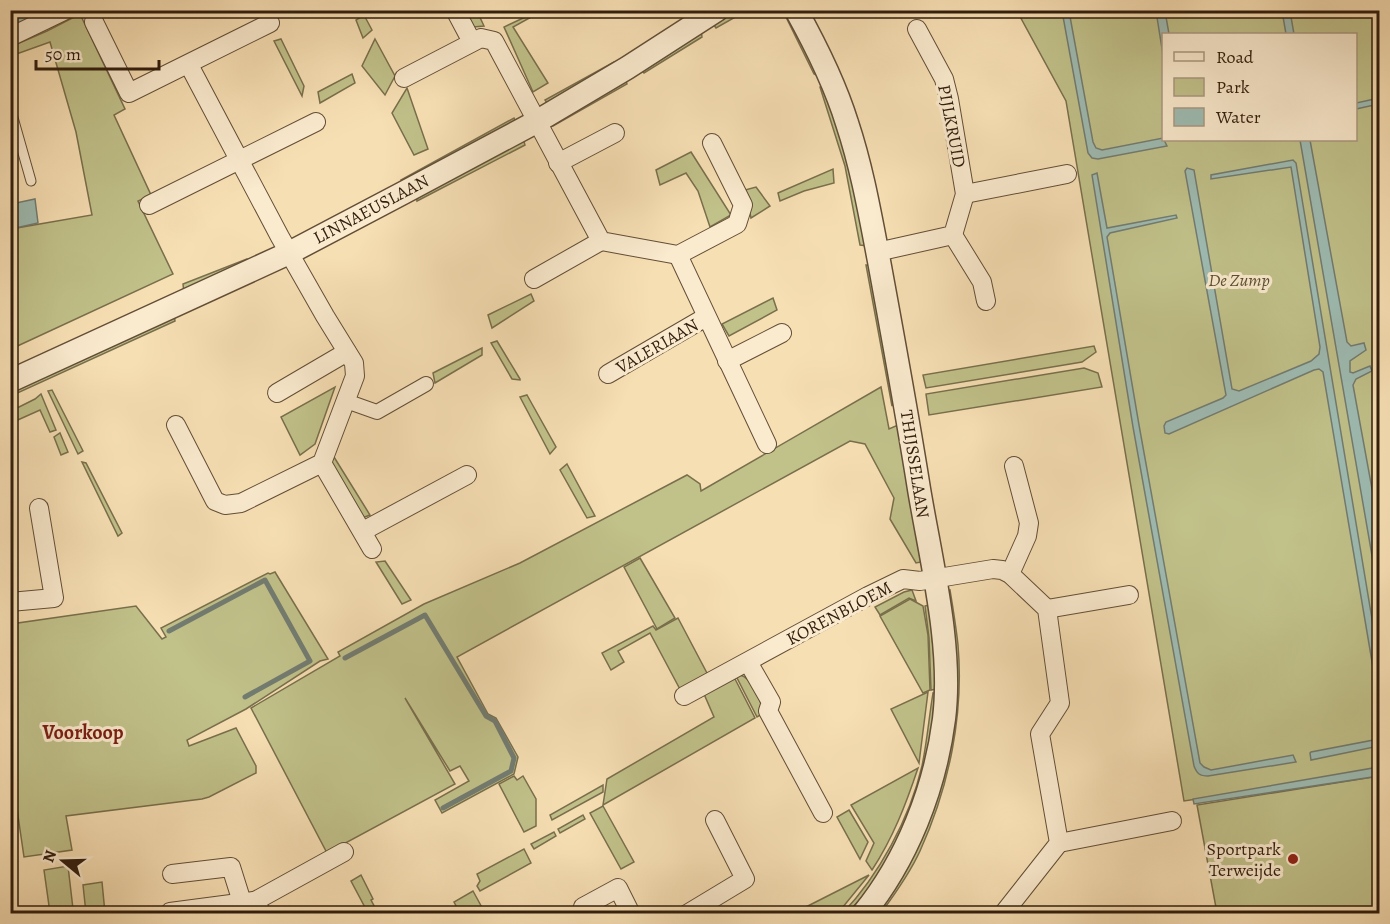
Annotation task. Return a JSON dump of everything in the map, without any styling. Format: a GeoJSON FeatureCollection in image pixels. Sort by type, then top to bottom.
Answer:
{"type":"FeatureCollection","features":[{"type":"Feature","properties":{"kind":"street"},"geometry":{"type":"LineString","coordinates":[[10,37],[66,10]]}},
{"type":"Feature","properties":{"kind":"street"},"geometry":{"type":"LineString","coordinates":[[455,10],[472,42]]}},
{"type":"Feature","properties":{"kind":"street","name":"LINNAEUSLAAN"},"geometry":{"type":"LineString","coordinates":[[10,381],[289,253],[536,122],[627,68],[717,10]]}},
{"type":"Feature","properties":{"kind":"street","name":"THIJSSELAAN"},"geometry":{"type":"LineString","coordinates":[[796,10],[816,48],[847,120],[862,172],[904,395],[944,647],[944,720],[927,797],[907,845],[863,914]]}},
{"type":"Feature","properties":{"kind":"street"},"geometry":{"type":"LineString","coordinates":[[94,22],[129,93],[270,23]]}},
{"type":"Feature","properties":{"kind":"street","name":"PIJLKRUID"},"geometry":{"type":"LineString","coordinates":[[917,29],[944,79],[965,194],[953,235]]}},
{"type":"Feature","properties":{"kind":"street"},"geometry":{"type":"LineString","coordinates":[[404,78],[481,38],[494,41],[601,241]]}},
{"type":"Feature","properties":{"kind":"street"},"geometry":{"type":"LineString","coordinates":[[176,425],[215,501],[225,505],[241,503],[322,463],[355,376],[354,363],[289,253],[189,65]]}},
{"type":"Feature","properties":{"kind":"street"},"geometry":{"type":"LineString","coordinates":[[149,205],[316,122]]}},
{"type":"Feature","properties":{"kind":"street"},"geometry":{"type":"LineString","coordinates":[[558,163],[615,133]]}},
{"type":"Feature","properties":{"kind":"street"},"geometry":{"type":"LineString","coordinates":[[534,279],[601,241],[678,255],[737,224],[743,205],[712,143]]}},
{"type":"Feature","properties":{"kind":"street"},"geometry":{"type":"LineString","coordinates":[[965,194],[1067,174]]}},
{"type":"Feature","properties":{"kind":"street"},"geometry":{"type":"LineString","coordinates":[[877,252],[953,235],[982,282],[986,301]]}},
{"type":"Feature","properties":{"kind":"street","name":"VALERIAAN"},"geometry":{"type":"LineString","coordinates":[[678,255],[767,444]]}},
{"type":"Feature","properties":{"kind":"street","name":"VALERIAAN"},"geometry":{"type":"LineString","coordinates":[[608,374],[706,317]]}},
{"type":"Feature","properties":{"kind":"street"},"geometry":{"type":"LineString","coordinates":[[727,361],[782,333]]}},
{"type":"Feature","properties":{"kind":"street"},"geometry":{"type":"LineString","coordinates":[[277,393],[347,352]]}},
{"type":"Feature","properties":{"kind":"street"},"geometry":{"type":"LineString","coordinates":[[346,401],[377,412],[426,384]]}},
{"type":"Feature","properties":{"kind":"street"},"geometry":{"type":"LineString","coordinates":[[322,463],[372,549]]}},
{"type":"Feature","properties":{"kind":"street"},"geometry":{"type":"LineString","coordinates":[[1014,466],[1029,523],[1027,536],[1010,574],[1047,609],[1060,703],[1040,735],[1059,843]]}},
{"type":"Feature","properties":{"kind":"street"},"geometry":{"type":"LineString","coordinates":[[363,531],[467,475]]}},
{"type":"Feature","properties":{"kind":"street"},"geometry":{"type":"LineString","coordinates":[[10,602],[54,598],[39,508]]}},
{"type":"Feature","properties":{"kind":"street","name":"KORENBLOEM"},"geometry":{"type":"LineString","coordinates":[[684,696],[903,579],[920,581],[993,569],[1010,574]]}},
{"type":"Feature","properties":{"kind":"street"},"geometry":{"type":"LineString","coordinates":[[1047,609],[1129,595]]}},
{"type":"Feature","properties":{"kind":"street"},"geometry":{"type":"LineString","coordinates":[[748,662],[771,702],[768,711],[823,813]]}},
{"type":"Feature","properties":{"kind":"street"},"geometry":{"type":"LineString","coordinates":[[687,914],[746,879],[715,820]]}},
{"type":"Feature","properties":{"kind":"street"},"geometry":{"type":"LineString","coordinates":[[1003,914],[1059,843],[1172,821]]}},
{"type":"Feature","properties":{"kind":"street"},"geometry":{"type":"LineString","coordinates":[[170,912],[253,905],[344,852]]}},
{"type":"Feature","properties":{"kind":"street"},"geometry":{"type":"LineString","coordinates":[[172,874],[231,867],[253,905]]}},
{"type":"Feature","properties":{"kind":"street"},"geometry":{"type":"LineString","coordinates":[[586,914],[583,907],[618,888],[631,914]]}},
{"type":"Feature","properties":{"kind":"lane"},"geometry":{"type":"LineString","coordinates":[[10,107],[31,181]]}},
{"type":"Feature","properties":{"kind":"green space"},"geometry":{"type":"Polygon","coordinates":[[[462,10],[477,11],[484,26],[473,27],[462,10]]]}},
{"type":"Feature","properties":{"kind":"green space"},"geometry":{"type":"Polygon","coordinates":[[[542,11],[513,27],[548,83],[533,92],[504,27],[542,11]]]}},
{"type":"Feature","properties":{"kind":"green space"},"geometry":{"type":"Polygon","coordinates":[[[729,11],[746,11],[716,28],[711,21],[729,11]]]}},
{"type":"Feature","properties":{"kind":"green space"},"geometry":{"type":"Polygon","coordinates":[[[783,11],[788,11],[821,77],[814,74],[783,11]]]}},
{"type":"Feature","properties":{"kind":"green space","name":"De Zump"},"geometry":{"type":"Polygon","coordinates":[[[1017,11],[1379,11],[1379,772],[1184,801],[1066,101],[1017,11]]]}},
{"type":"Feature","properties":{"kind":"green space"},"geometry":{"type":"Polygon","coordinates":[[[80,14],[125,109],[114,115],[151,195],[138,201],[173,274],[11,349],[11,229],[92,215],[76,132],[50,42],[11,56],[10,47],[80,14]]]}},
{"type":"Feature","properties":{"kind":"green space"},"geometry":{"type":"Polygon","coordinates":[[[364,15],[372,30],[363,38],[356,20],[364,15]]]}},
{"type":"Feature","properties":{"kind":"green space"},"geometry":{"type":"Polygon","coordinates":[[[701,29],[702,37],[644,73],[639,67],[701,29]]]}},
{"type":"Feature","properties":{"kind":"green space"},"geometry":{"type":"Polygon","coordinates":[[[281,39],[304,86],[302,96],[274,41],[281,39]]]}},
{"type":"Feature","properties":{"kind":"green space"},"geometry":{"type":"Polygon","coordinates":[[[375,39],[395,76],[385,95],[362,66],[375,39]]]}},
{"type":"Feature","properties":{"kind":"green space"},"geometry":{"type":"Polygon","coordinates":[[[614,62],[617,67],[549,106],[545,100],[614,62]]]}},
{"type":"Feature","properties":{"kind":"green space"},"geometry":{"type":"Polygon","coordinates":[[[352,74],[355,83],[320,103],[318,92],[352,74]]]}},
{"type":"Feature","properties":{"kind":"green space"},"geometry":{"type":"Polygon","coordinates":[[[625,78],[627,84],[553,126],[550,121],[625,78]]]}},
{"type":"Feature","properties":{"kind":"green space"},"geometry":{"type":"Polygon","coordinates":[[[826,86],[849,154],[868,246],[860,245],[845,166],[820,87],[826,86]]]}},
{"type":"Feature","properties":{"kind":"green space"},"geometry":{"type":"Polygon","coordinates":[[[407,88],[428,149],[414,155],[392,113],[407,88]]]}},
{"type":"Feature","properties":{"kind":"green space"},"geometry":{"type":"Polygon","coordinates":[[[514,118],[518,128],[406,186],[401,180],[514,118]]]}},
{"type":"Feature","properties":{"kind":"green space"},"geometry":{"type":"Polygon","coordinates":[[[522,135],[525,145],[417,201],[416,195],[522,135]]]}},
{"type":"Feature","properties":{"kind":"green space"},"geometry":{"type":"Polygon","coordinates":[[[691,152],[731,215],[710,227],[698,191],[686,173],[660,185],[656,170],[691,152]]]}},
{"type":"Feature","properties":{"kind":"green space"},"geometry":{"type":"Polygon","coordinates":[[[833,169],[834,183],[804,191],[780,201],[778,193],[833,169]]]}},
{"type":"Feature","properties":{"kind":"green space"},"geometry":{"type":"Polygon","coordinates":[[[756,187],[770,206],[751,218],[745,190],[756,187]]]}},
{"type":"Feature","properties":{"kind":"green space"},"geometry":{"type":"Polygon","coordinates":[[[247,259],[250,265],[184,294],[183,284],[247,259]]]}},
{"type":"Feature","properties":{"kind":"green space"},"geometry":{"type":"Polygon","coordinates":[[[866,265],[872,265],[895,391],[892,406],[866,265]]]}},
{"type":"Feature","properties":{"kind":"green space"},"geometry":{"type":"Polygon","coordinates":[[[531,294],[534,301],[492,328],[488,315],[531,294]]]}},
{"type":"Feature","properties":{"kind":"green space"},"geometry":{"type":"Polygon","coordinates":[[[773,298],[777,310],[729,336],[722,324],[773,298]]]}},
{"type":"Feature","properties":{"kind":"green space"},"geometry":{"type":"Polygon","coordinates":[[[174,313],[175,321],[11,396],[10,386],[174,313]]]}},
{"type":"Feature","properties":{"kind":"green space"},"geometry":{"type":"Polygon","coordinates":[[[497,341],[520,380],[512,379],[491,343],[497,341]]]}},
{"type":"Feature","properties":{"kind":"green space"},"geometry":{"type":"Polygon","coordinates":[[[1094,346],[1096,352],[1082,362],[926,388],[923,375],[1094,346]]]}},
{"type":"Feature","properties":{"kind":"green space"},"geometry":{"type":"Polygon","coordinates":[[[482,348],[482,355],[435,383],[433,373],[482,348]]]}},
{"type":"Feature","properties":{"kind":"green space"},"geometry":{"type":"Polygon","coordinates":[[[1084,368],[1098,373],[1102,387],[929,415],[926,394],[1084,368]]]}},
{"type":"Feature","properties":{"kind":"green space"},"geometry":{"type":"Polygon","coordinates":[[[335,387],[315,444],[300,455],[281,417],[335,387]]]}},
{"type":"Feature","properties":{"kind":"green space"},"geometry":{"type":"Polygon","coordinates":[[[881,387],[889,429],[898,425],[921,562],[916,563],[890,519],[894,498],[865,444],[850,441],[457,657],[488,714],[496,718],[518,757],[514,774],[442,813],[435,800],[469,781],[460,766],[450,771],[405,698],[455,784],[327,853],[251,708],[340,656],[338,652],[424,604],[520,563],[687,475],[700,484],[701,491],[881,387]]]}},
{"type":"Feature","properties":{"kind":"green space"},"geometry":{"type":"Polygon","coordinates":[[[52,390],[83,451],[78,454],[48,391],[52,390]]]}},
{"type":"Feature","properties":{"kind":"green space"},"geometry":{"type":"Polygon","coordinates":[[[41,394],[56,430],[50,432],[40,410],[11,423],[11,411],[41,394]]]}},
{"type":"Feature","properties":{"kind":"green space"},"geometry":{"type":"Polygon","coordinates":[[[527,395],[556,447],[550,454],[520,397],[527,395]]]}},
{"type":"Feature","properties":{"kind":"green space"},"geometry":{"type":"Polygon","coordinates":[[[60,433],[68,452],[61,455],[54,437],[60,433]]]}},
{"type":"Feature","properties":{"kind":"green space"},"geometry":{"type":"Polygon","coordinates":[[[334,457],[370,515],[362,518],[329,462],[334,457]]]}},
{"type":"Feature","properties":{"kind":"green space"},"geometry":{"type":"Polygon","coordinates":[[[82,462],[86,463],[122,533],[118,536],[82,462]]]}},
{"type":"Feature","properties":{"kind":"green space"},"geometry":{"type":"Polygon","coordinates":[[[567,464],[595,516],[587,518],[560,470],[567,464]]]}},
{"type":"Feature","properties":{"kind":"green space"},"geometry":{"type":"Polygon","coordinates":[[[640,558],[675,618],[657,629],[624,567],[640,558]]]}},
{"type":"Feature","properties":{"kind":"green space"},"geometry":{"type":"Polygon","coordinates":[[[385,561],[411,600],[402,604],[376,562],[385,561]]]}},
{"type":"Feature","properties":{"kind":"green space"},"geometry":{"type":"Polygon","coordinates":[[[275,572],[328,659],[320,661],[246,709],[187,740],[189,746],[236,728],[256,766],[256,773],[202,799],[66,816],[72,850],[24,857],[10,761],[11,624],[136,606],[162,639],[166,637],[161,628],[268,573],[275,572]]]}},
{"type":"Feature","properties":{"kind":"green space"},"geometry":{"type":"Polygon","coordinates":[[[912,590],[916,601],[909,598],[880,615],[875,607],[904,592],[912,590]]]}},
{"type":"Feature","properties":{"kind":"green space"},"geometry":{"type":"Polygon","coordinates":[[[950,590],[957,638],[959,698],[946,776],[930,827],[912,867],[881,913],[867,914],[938,774],[945,591],[950,590]]]}},
{"type":"Feature","properties":{"kind":"green space"},"geometry":{"type":"Polygon","coordinates":[[[910,599],[923,606],[928,635],[930,690],[923,693],[880,616],[910,599]]]}},
{"type":"Feature","properties":{"kind":"green space"},"geometry":{"type":"Polygon","coordinates":[[[929,605],[937,689],[931,690],[925,606],[929,605]]]}},
{"type":"Feature","properties":{"kind":"green space"},"geometry":{"type":"Polygon","coordinates":[[[678,618],[708,675],[682,693],[650,633],[618,651],[624,662],[611,670],[602,653],[653,626],[656,630],[678,618]]]}},
{"type":"Feature","properties":{"kind":"green space"},"geometry":{"type":"Polygon","coordinates":[[[740,675],[748,680],[758,697],[762,714],[757,717],[736,676],[740,675]]]}},
{"type":"Feature","properties":{"kind":"green space"},"geometry":{"type":"Polygon","coordinates":[[[734,677],[755,718],[603,805],[607,779],[714,717],[704,694],[734,677]]]}},
{"type":"Feature","properties":{"kind":"green space"},"geometry":{"type":"Polygon","coordinates":[[[928,692],[919,763],[891,709],[928,692]]]}},
{"type":"Feature","properties":{"kind":"green space"},"geometry":{"type":"Polygon","coordinates":[[[933,693],[938,694],[931,738],[908,823],[885,870],[848,913],[842,914],[856,899],[880,864],[910,806],[922,766],[933,693]]]}},
{"type":"Feature","properties":{"kind":"green space"},"geometry":{"type":"Polygon","coordinates":[[[918,768],[898,820],[872,870],[866,861],[874,843],[851,805],[918,768]]]}},
{"type":"Feature","properties":{"kind":"green space"},"geometry":{"type":"Polygon","coordinates":[[[514,776],[517,780],[523,776],[536,799],[536,826],[524,832],[499,784],[514,776]]]}},
{"type":"Feature","properties":{"kind":"green space","name":"Sportpark Terweijde"},"geometry":{"type":"Polygon","coordinates":[[[1379,776],[1379,913],[1217,913],[1197,805],[1379,776]]]}},
{"type":"Feature","properties":{"kind":"green space"},"geometry":{"type":"Polygon","coordinates":[[[603,785],[603,792],[552,820],[550,815],[603,785]]]}},
{"type":"Feature","properties":{"kind":"green space"},"geometry":{"type":"Polygon","coordinates":[[[603,806],[634,862],[621,869],[590,813],[603,806]]]}},
{"type":"Feature","properties":{"kind":"green space"},"geometry":{"type":"Polygon","coordinates":[[[849,810],[868,842],[860,859],[837,817],[849,810]]]}},
{"type":"Feature","properties":{"kind":"green space"},"geometry":{"type":"Polygon","coordinates":[[[583,815],[585,819],[560,833],[558,829],[583,815]]]}},
{"type":"Feature","properties":{"kind":"green space"},"geometry":{"type":"Polygon","coordinates":[[[554,832],[556,836],[534,849],[531,844],[554,832]]]}},
{"type":"Feature","properties":{"kind":"green space"},"geometry":{"type":"Polygon","coordinates":[[[524,849],[531,863],[480,891],[477,886],[480,881],[477,874],[524,849]]]}},
{"type":"Feature","properties":{"kind":"green space"},"geometry":{"type":"Polygon","coordinates":[[[68,866],[73,909],[50,913],[44,870],[68,866]]]}},
{"type":"Feature","properties":{"kind":"green space"},"geometry":{"type":"Polygon","coordinates":[[[361,875],[378,913],[368,913],[351,881],[361,875]]]}},
{"type":"Feature","properties":{"kind":"green space"},"geometry":{"type":"Polygon","coordinates":[[[869,875],[838,913],[794,913],[869,875]]]}},
{"type":"Feature","properties":{"kind":"green space"},"geometry":{"type":"Polygon","coordinates":[[[102,882],[105,913],[86,913],[83,885],[102,882]]]}},
{"type":"Feature","properties":{"kind":"green space"},"geometry":{"type":"Polygon","coordinates":[[[473,891],[485,913],[460,913],[454,902],[473,891]]]}},
{"type":"Feature","properties":{"kind":"water"},"geometry":{"type":"Polygon","coordinates":[[[27,11],[46,11],[11,28],[10,19],[27,11]]]}},
{"type":"Feature","properties":{"kind":"water"},"geometry":{"type":"Polygon","coordinates":[[[1062,11],[1069,11],[1096,148],[1102,150],[1162,138],[1167,146],[1098,159],[1092,158],[1088,153],[1062,11]]]}},
{"type":"Feature","properties":{"kind":"water"},"geometry":{"type":"Polygon","coordinates":[[[1156,11],[1165,11],[1169,33],[1162,33],[1162,49],[1156,11]]]}},
{"type":"Feature","properties":{"kind":"water"},"geometry":{"type":"Polygon","coordinates":[[[1282,11],[1290,11],[1294,33],[1286,33],[1282,11]]]}},
{"type":"Feature","properties":{"kind":"water"},"geometry":{"type":"Polygon","coordinates":[[[1379,98],[1379,104],[1357,109],[1357,103],[1379,98]]]}},
{"type":"Feature","properties":{"kind":"water"},"geometry":{"type":"Polygon","coordinates":[[[1300,141],[1310,141],[1347,342],[1351,346],[1364,343],[1366,350],[1350,361],[1350,372],[1353,373],[1370,366],[1372,371],[1356,379],[1353,385],[1379,527],[1379,596],[1300,141]]]}},
{"type":"Feature","properties":{"kind":"water"},"geometry":{"type":"Polygon","coordinates":[[[1293,160],[1296,163],[1379,661],[1379,703],[1323,372],[1319,369],[1314,370],[1169,434],[1165,433],[1166,422],[1226,395],[1185,171],[1187,168],[1194,170],[1232,389],[1239,391],[1311,361],[1319,354],[1320,347],[1291,167],[1211,179],[1211,175],[1293,160]]]}},
{"type":"Feature","properties":{"kind":"water"},"geometry":{"type":"Polygon","coordinates":[[[1097,173],[1107,228],[1176,215],[1177,218],[1110,233],[1107,237],[1200,763],[1211,770],[1293,755],[1296,762],[1208,776],[1199,774],[1194,766],[1133,427],[1092,175],[1097,173]]]}},
{"type":"Feature","properties":{"kind":"water"},"geometry":{"type":"Polygon","coordinates":[[[35,199],[38,223],[11,229],[11,204],[35,199]]]}},
{"type":"Feature","properties":{"kind":"water"},"geometry":{"type":"Polygon","coordinates":[[[1379,739],[1379,746],[1311,760],[1311,752],[1379,739]]]}},
{"type":"Feature","properties":{"kind":"water"},"geometry":{"type":"Polygon","coordinates":[[[1379,767],[1379,776],[1194,804],[1193,799],[1379,767]]]}},
{"type":"Feature","properties":{"kind":"waterway"},"geometry":{"type":"LineString","coordinates":[[169,631],[265,580],[310,661],[245,697]]}},
{"type":"Feature","properties":{"kind":"waterway"},"geometry":{"type":"LineString","coordinates":[[345,658],[425,615],[486,716],[495,721],[514,758],[511,771],[443,808]]}},
{"type":"Feature","properties":{"kind":"place","name":"Sportpark Terweijde"},"geometry":{"type":"Point","coordinates":[1293,859]}},
{"type":"Feature","properties":{"kind":"district","name":"Voorkoop"},"geometry":{"type":"Point","coordinates":[83,732]}}]}
